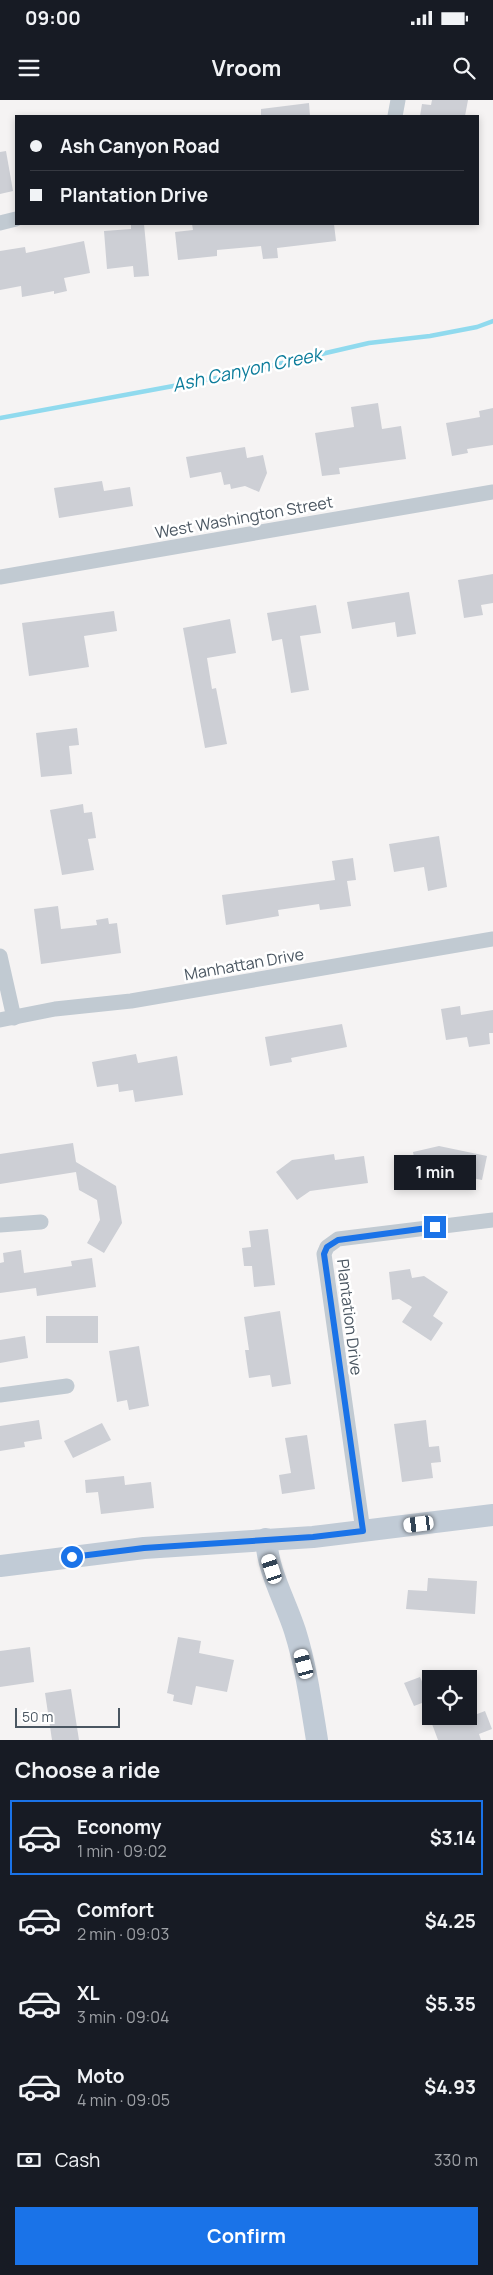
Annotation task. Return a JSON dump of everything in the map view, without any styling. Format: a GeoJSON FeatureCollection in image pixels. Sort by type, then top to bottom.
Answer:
{"type":"FeatureCollection","features":[{"type":"Feature","properties":{"kind":"street"},"geometry":{"type":"LineString","coordinates":[[395,115],[398,100]]}},
{"type":"Feature","properties":{"kind":"street"},"geometry":{"type":"LineString","coordinates":[[0,223],[15,219]]}},
{"type":"Feature","properties":{"kind":"street","name":"West Washington Street"},"geometry":{"type":"LineString","coordinates":[[0,577],[493,492]]}},
{"type":"Feature","properties":{"kind":"street","name":"Manhattan Drive"},"geometry":{"type":"LineString","coordinates":[[7,1019],[55,1009],[131,1001],[493,939]]}},
{"type":"Feature","properties":{"kind":"street"},"geometry":{"type":"LineString","coordinates":[[0,956],[7,1019]]}},
{"type":"Feature","properties":{"kind":"street","name":"Plantation Drive"},"geometry":{"type":"LineString","coordinates":[[363,1531],[324,1254],[327,1247],[338,1240],[493,1220]]}},
{"type":"Feature","properties":{"kind":"street"},"geometry":{"type":"LineString","coordinates":[[0,1225],[41,1222]]}},
{"type":"Feature","properties":{"kind":"street"},"geometry":{"type":"LineString","coordinates":[[0,1395],[67,1386]]}},
{"type":"Feature","properties":{"kind":"street"},"geometry":{"type":"LineString","coordinates":[[0,1566],[144,1548],[313,1537],[493,1515]]}},
{"type":"Feature","properties":{"kind":"street"},"geometry":{"type":"LineString","coordinates":[[266,1540],[267,1555],[304,1664],[317,1740]]}},
{"type":"Feature","properties":{"kind":"building"},"geometry":{"type":"Polygon","coordinates":[[[432,100],[468,100],[465,115],[420,115],[422,104],[431,105],[432,100]]]}},
{"type":"Feature","properties":{"kind":"building"},"geometry":{"type":"Polygon","coordinates":[[[309,103],[310,115],[261,115],[261,109],[309,103]]]}},
{"type":"Feature","properties":{"kind":"building"},"geometry":{"type":"Polygon","coordinates":[[[6,151],[13,191],[0,194],[0,152],[6,151]]]}},
{"type":"Feature","properties":{"kind":"building"},"geometry":{"type":"Polygon","coordinates":[[[131,225],[144,225],[149,276],[134,277],[133,266],[107,269],[104,231],[131,229],[131,225]]]}},
{"type":"Feature","properties":{"kind":"building"},"geometry":{"type":"Polygon","coordinates":[[[192,225],[334,225],[336,241],[277,248],[278,258],[263,259],[261,246],[217,250],[217,256],[178,260],[175,232],[193,230],[192,225]]]}},
{"type":"Feature","properties":{"kind":"building"},"geometry":{"type":"Polygon","coordinates":[[[84,241],[90,273],[64,278],[67,291],[54,294],[54,291],[22,297],[21,286],[0,290],[0,251],[25,247],[26,253],[84,241]]]}},
{"type":"Feature","properties":{"kind":"building"},"geometry":{"type":"Polygon","coordinates":[[[378,403],[382,429],[401,426],[406,459],[339,468],[340,474],[322,476],[315,433],[354,427],[351,407],[378,403]]]}},
{"type":"Feature","properties":{"kind":"building"},"geometry":{"type":"Polygon","coordinates":[[[493,408],[493,445],[467,449],[468,453],[452,456],[446,423],[480,417],[479,411],[493,408]]]}},
{"type":"Feature","properties":{"kind":"building"},"geometry":{"type":"Polygon","coordinates":[[[245,447],[247,458],[263,455],[267,473],[259,492],[245,486],[231,489],[230,484],[224,485],[221,472],[190,478],[186,457],[245,447]]]}},
{"type":"Feature","properties":{"kind":"building"},"geometry":{"type":"Polygon","coordinates":[[[102,481],[104,491],[130,487],[133,506],[59,518],[54,488],[102,481]]]}},
{"type":"Feature","properties":{"kind":"building"},"geometry":{"type":"Polygon","coordinates":[[[493,574],[493,603],[481,605],[483,615],[464,618],[458,580],[493,574]]]}},
{"type":"Feature","properties":{"kind":"building"},"geometry":{"type":"Polygon","coordinates":[[[409,592],[416,634],[397,637],[395,622],[352,629],[347,602],[409,592]]]}},
{"type":"Feature","properties":{"kind":"building"},"geometry":{"type":"Polygon","coordinates":[[[316,605],[321,633],[300,636],[309,690],[291,693],[282,639],[272,641],[267,613],[316,605]]]}},
{"type":"Feature","properties":{"kind":"building"},"geometry":{"type":"Polygon","coordinates":[[[114,611],[117,631],[84,636],[89,667],[29,676],[22,623],[114,611]]]}},
{"type":"Feature","properties":{"kind":"building"},"geometry":{"type":"Polygon","coordinates":[[[230,619],[236,653],[207,658],[212,689],[216,688],[227,744],[205,748],[183,628],[230,619]]]}},
{"type":"Feature","properties":{"kind":"building"},"geometry":{"type":"Polygon","coordinates":[[[77,728],[79,745],[69,746],[72,774],[41,777],[36,733],[77,728]]]}},
{"type":"Feature","properties":{"kind":"building"},"geometry":{"type":"Polygon","coordinates":[[[83,804],[84,813],[92,812],[96,838],[88,839],[94,870],[62,875],[50,810],[83,804]]]}},
{"type":"Feature","properties":{"kind":"building"},"geometry":{"type":"Polygon","coordinates":[[[439,836],[447,887],[428,891],[424,867],[394,872],[389,844],[439,836]]]}},
{"type":"Feature","properties":{"kind":"building"},"geometry":{"type":"Polygon","coordinates":[[[353,858],[356,880],[347,881],[351,906],[320,910],[319,904],[278,910],[279,916],[226,925],[222,895],[335,880],[332,861],[353,858]]]}},
{"type":"Feature","properties":{"kind":"building"},"geometry":{"type":"Polygon","coordinates":[[[58,906],[61,929],[97,925],[96,920],[108,918],[109,924],[117,923],[121,953],[41,964],[34,909],[58,906]]]}},
{"type":"Feature","properties":{"kind":"building"},"geometry":{"type":"Polygon","coordinates":[[[460,1006],[461,1015],[493,1010],[493,1033],[489,1033],[490,1044],[469,1047],[467,1037],[446,1040],[441,1009],[460,1006]]]}},
{"type":"Feature","properties":{"kind":"building"},"geometry":{"type":"Polygon","coordinates":[[[342,1024],[347,1047],[291,1058],[292,1062],[270,1066],[265,1037],[342,1024]]]}},
{"type":"Feature","properties":{"kind":"building"},"geometry":{"type":"Polygon","coordinates":[[[136,1054],[138,1063],[177,1056],[183,1095],[135,1102],[133,1090],[119,1092],[118,1084],[97,1087],[92,1062],[136,1054]]]}},
{"type":"Feature","properties":{"kind":"building"},"geometry":{"type":"Polygon","coordinates":[[[73,1143],[76,1162],[116,1186],[122,1223],[104,1253],[87,1243],[100,1220],[97,1200],[79,1190],[76,1172],[0,1184],[0,1154],[73,1143]]]}},
{"type":"Feature","properties":{"kind":"building"},"geometry":{"type":"Polygon","coordinates":[[[439,1146],[487,1156],[482,1180],[462,1176],[460,1180],[428,1175],[418,1177],[413,1152],[439,1146]]]}},
{"type":"Feature","properties":{"kind":"building"},"geometry":{"type":"Polygon","coordinates":[[[334,1154],[335,1160],[364,1156],[368,1183],[310,1191],[297,1200],[276,1172],[292,1160],[334,1154]]]}},
{"type":"Feature","properties":{"kind":"building"},"geometry":{"type":"Polygon","coordinates":[[[268,1229],[275,1285],[254,1287],[252,1266],[244,1266],[242,1248],[251,1247],[249,1231],[268,1229]]]}},
{"type":"Feature","properties":{"kind":"building"},"geometry":{"type":"Polygon","coordinates":[[[21,1250],[24,1273],[72,1266],[71,1261],[92,1258],[96,1287],[37,1296],[36,1288],[0,1293],[0,1263],[4,1262],[3,1253],[21,1250]]]}},
{"type":"Feature","properties":{"kind":"building"},"geometry":{"type":"Polygon","coordinates":[[[410,1269],[412,1278],[424,1276],[448,1292],[433,1316],[443,1323],[431,1341],[402,1322],[412,1307],[399,1299],[392,1300],[389,1272],[410,1269]]]}},
{"type":"Feature","properties":{"kind":"building"},"geometry":{"type":"Polygon","coordinates":[[[280,1311],[291,1384],[272,1387],[270,1375],[249,1378],[245,1350],[249,1350],[244,1317],[280,1311]]]}},
{"type":"Feature","properties":{"kind":"building"},"geometry":{"type":"Polygon","coordinates":[[[46,1316],[98,1316],[98,1343],[46,1343],[46,1316]]]}},
{"type":"Feature","properties":{"kind":"building"},"geometry":{"type":"Polygon","coordinates":[[[25,1336],[28,1358],[0,1363],[0,1340],[25,1336]]]}},
{"type":"Feature","properties":{"kind":"building"},"geometry":{"type":"Polygon","coordinates":[[[139,1346],[149,1406],[129,1410],[127,1400],[117,1402],[109,1351],[139,1346]]]}},
{"type":"Feature","properties":{"kind":"building"},"geometry":{"type":"Polygon","coordinates":[[[39,1420],[42,1439],[24,1442],[25,1447],[0,1451],[0,1426],[39,1420]]]}},
{"type":"Feature","properties":{"kind":"building"},"geometry":{"type":"Polygon","coordinates":[[[426,1420],[429,1447],[439,1446],[441,1462],[431,1463],[433,1478],[402,1482],[394,1424],[426,1420]]]}},
{"type":"Feature","properties":{"kind":"building"},"geometry":{"type":"Polygon","coordinates":[[[102,1423],[111,1440],[73,1458],[64,1441],[102,1423]]]}},
{"type":"Feature","properties":{"kind":"building"},"geometry":{"type":"Polygon","coordinates":[[[307,1435],[315,1489],[282,1494],[279,1475],[291,1473],[285,1438],[307,1435]]]}},
{"type":"Feature","properties":{"kind":"building"},"geometry":{"type":"Polygon","coordinates":[[[124,1476],[125,1485],[151,1482],[154,1508],[101,1514],[98,1492],[86,1493],[85,1480],[124,1476]]]}},
{"type":"Feature","properties":{"kind":"building"},"geometry":{"type":"Polygon","coordinates":[[[428,1578],[477,1581],[475,1614],[406,1609],[408,1590],[427,1591],[428,1578]]]}},
{"type":"Feature","properties":{"kind":"building"},"geometry":{"type":"Polygon","coordinates":[[[178,1637],[201,1641],[199,1653],[234,1660],[227,1692],[196,1686],[192,1705],[173,1701],[174,1695],[167,1693],[178,1637]]]}},
{"type":"Feature","properties":{"kind":"building"},"geometry":{"type":"Polygon","coordinates":[[[30,1647],[34,1682],[0,1687],[0,1651],[30,1647]]]}},
{"type":"Feature","properties":{"kind":"building"},"geometry":{"type":"Polygon","coordinates":[[[420,1677],[422,1682],[422,1703],[414,1706],[404,1683],[420,1677]]]}},
{"type":"Feature","properties":{"kind":"building"},"geometry":{"type":"Polygon","coordinates":[[[71,1689],[79,1740],[52,1740],[45,1693],[71,1689]]]}},
{"type":"Feature","properties":{"kind":"building"},"geometry":{"type":"Polygon","coordinates":[[[485,1711],[492,1729],[479,1734],[481,1740],[438,1740],[432,1725],[477,1725],[477,1714],[485,1711]]]}},
{"type":"Feature","properties":{"kind":"waterway","name":"Ash Canyon Creek"},"geometry":{"type":"LineString","coordinates":[[0,418],[222,377],[369,343],[430,336],[477,327],[493,321]]}},
{"type":"Feature","properties":{"kind":"route"},"geometry":{"type":"LineString","coordinates":[[72,1557],[144,1548],[313,1537],[363,1531],[332,1326],[324,1254],[327,1247],[338,1240],[435,1227]]}}]}
